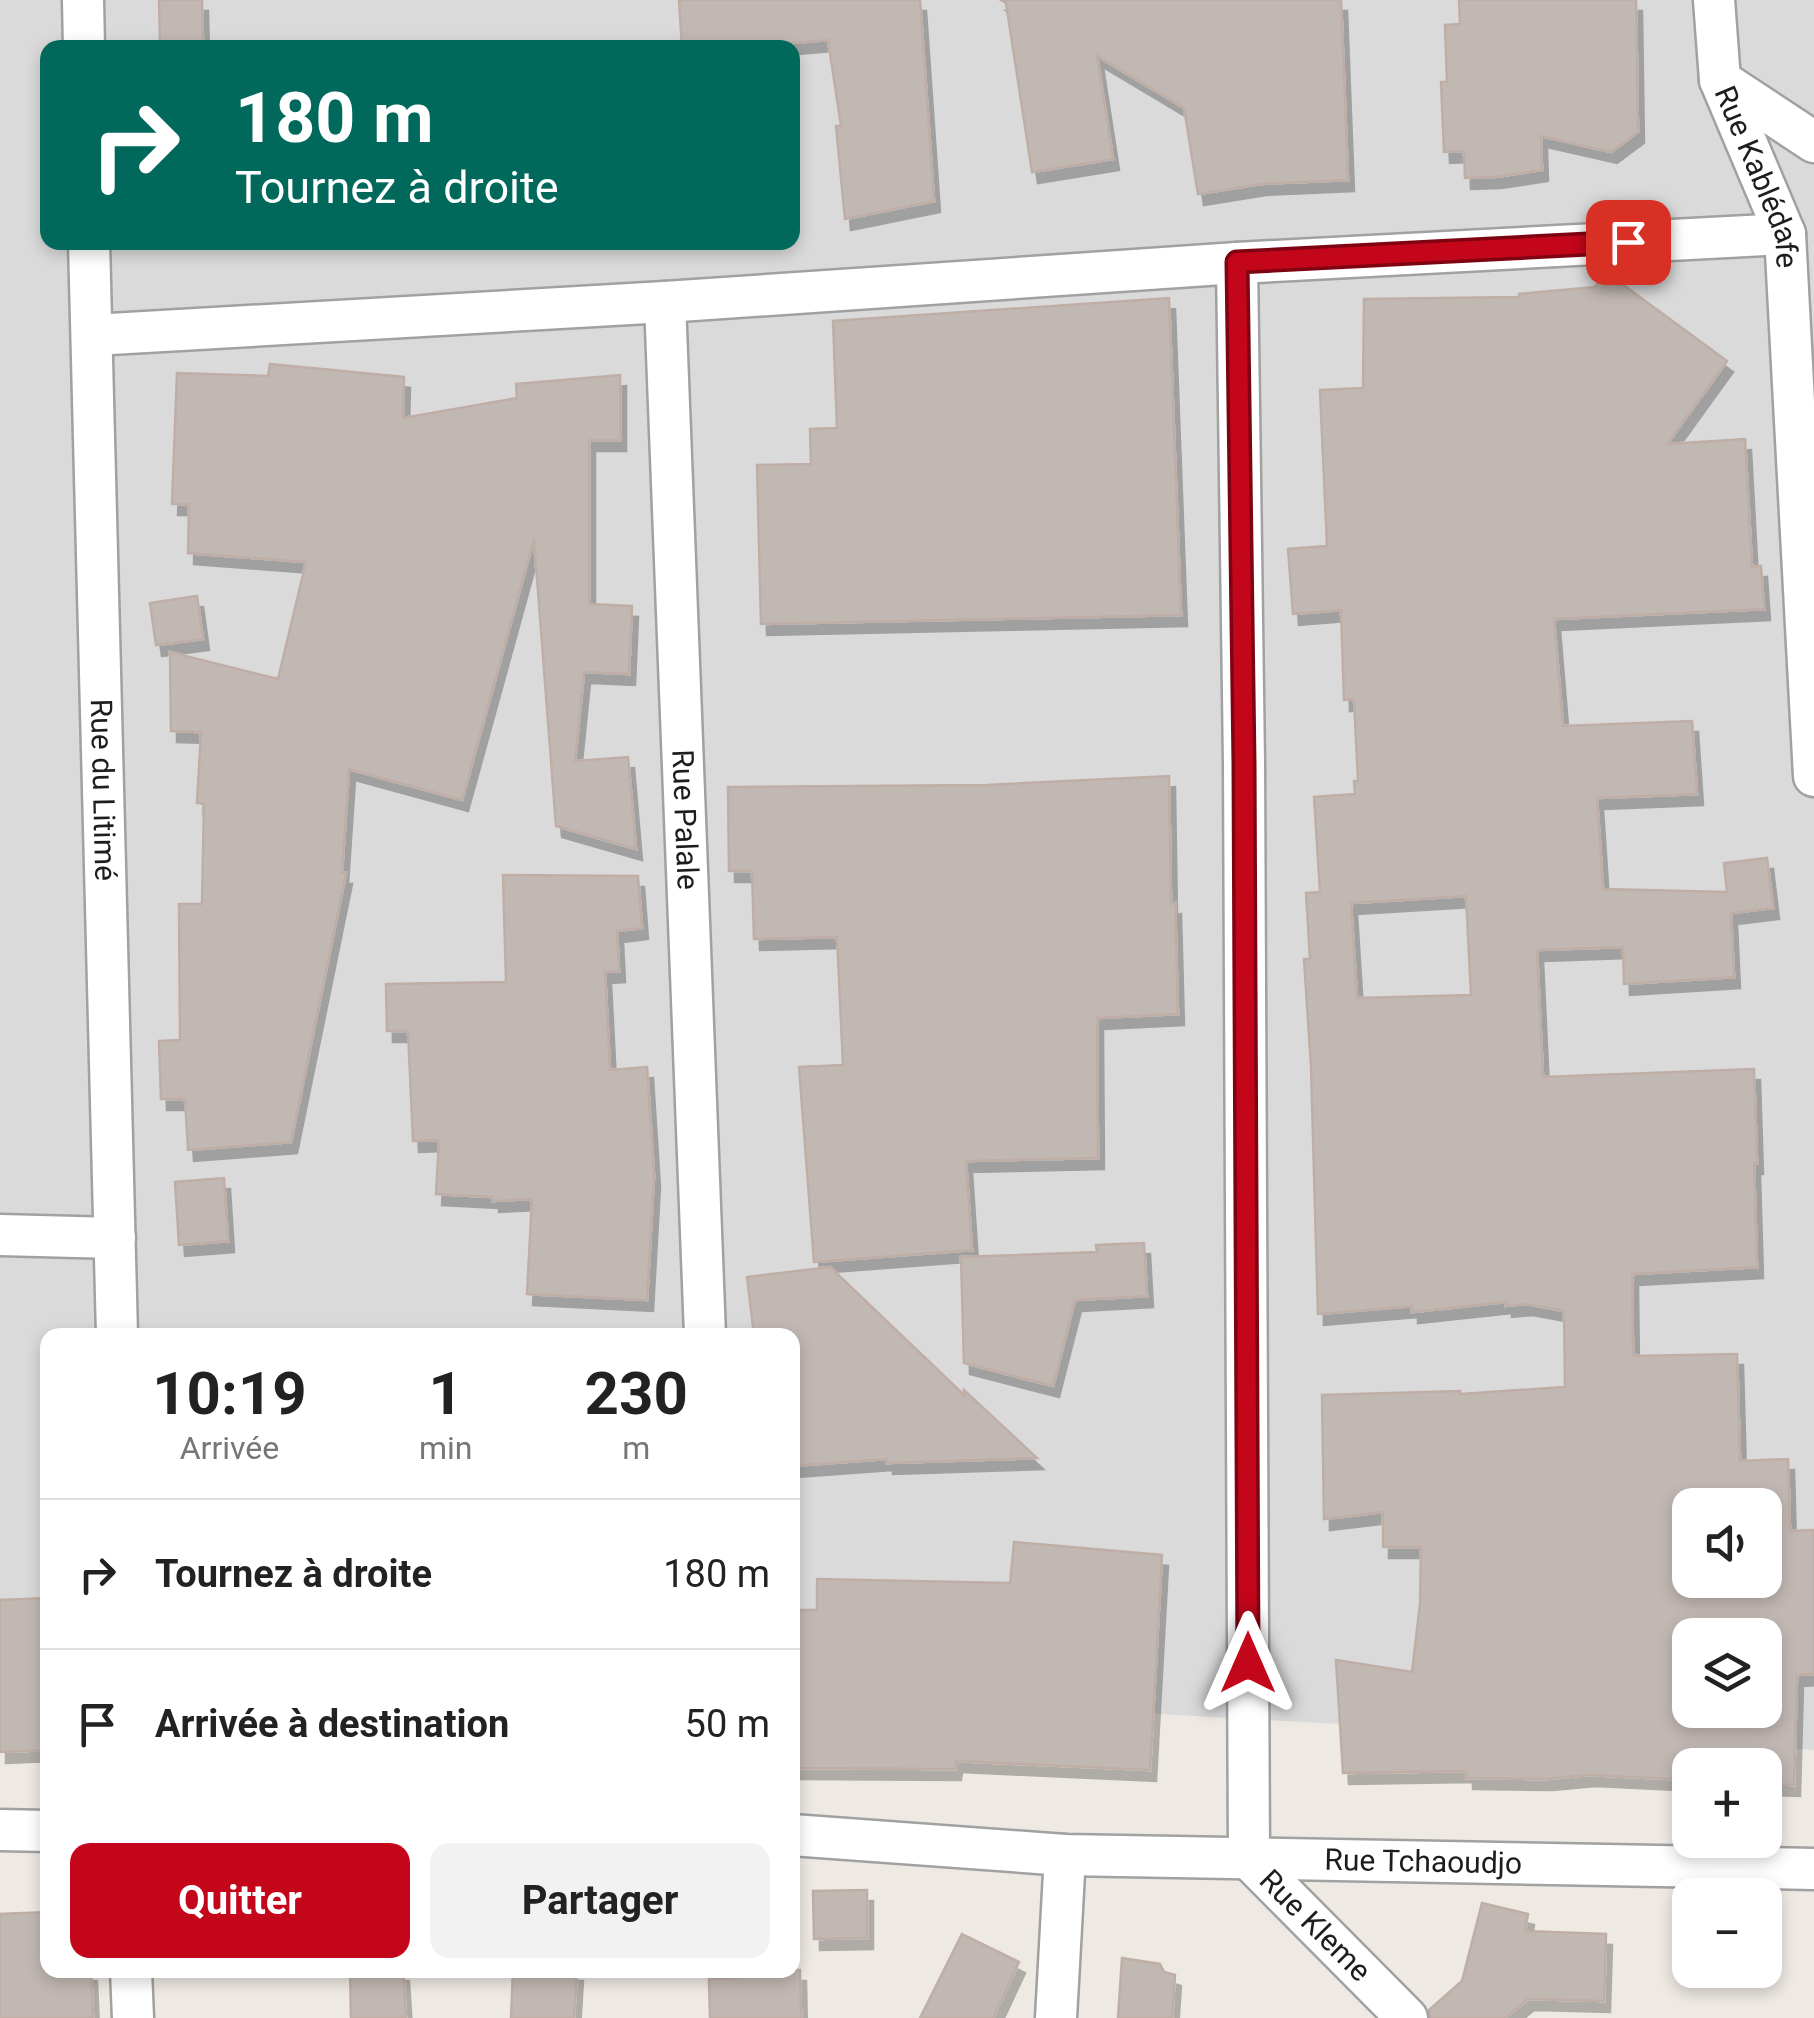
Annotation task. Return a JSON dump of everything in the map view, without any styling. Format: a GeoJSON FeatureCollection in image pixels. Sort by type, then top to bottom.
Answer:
{"type":"FeatureCollection","features":[{"type":"Feature","properties":{"kind":"street"},"geometry":{"type":"LineString","coordinates":[[83,0],[84,40]]}},
{"type":"Feature","properties":{"kind":"street","name":"Rue Kablédafe"},"geometry":{"type":"LineString","coordinates":[[1714,0],[1720,80],[1785,234],[1814,776]]}},
{"type":"Feature","properties":{"kind":"street"},"geometry":{"type":"LineString","coordinates":[[1720,80],[1814,142]]}},
{"type":"Feature","properties":{"kind":"street"},"geometry":{"type":"LineString","coordinates":[[92,335],[665,302],[1237,262],[1785,234]]}},
{"type":"Feature","properties":{"kind":"street","name":"Rue du Litimé"},"geometry":{"type":"LineString","coordinates":[[89,250],[117,1328]]}},
{"type":"Feature","properties":{"kind":"street","name":"Rue Kleme"},"geometry":{"type":"LineString","coordinates":[[1237,262],[1244,763],[1249,1859],[1407,2018]]}},
{"type":"Feature","properties":{"kind":"street","name":"Rue Palale"},"geometry":{"type":"LineString","coordinates":[[665,302],[705,1328]]}},
{"type":"Feature","properties":{"kind":"street"},"geometry":{"type":"LineString","coordinates":[[0,1236],[115,1238]]}},
{"type":"Feature","properties":{"kind":"street"},"geometry":{"type":"LineString","coordinates":[[0,1830],[40,1831]]}},
{"type":"Feature","properties":{"kind":"street","name":"Rue Tchaoudjo"},"geometry":{"type":"LineString","coordinates":[[800,1836],[1065,1855],[1814,1869]]}},
{"type":"Feature","properties":{"kind":"street"},"geometry":{"type":"LineString","coordinates":[[1056,2018],[1065,1855]]}},
{"type":"Feature","properties":{"kind":"street"},"geometry":{"type":"LineString","coordinates":[[132,1978],[134,2018]]}},
{"type":"Feature","properties":{"kind":"shaded area"},"geometry":{"type":"Polygon","coordinates":[[[0,0],[1814,0],[1814,1750],[800,1694],[800,1328],[40,1328],[40,1694],[0,1695],[0,0]]]}},
{"type":"Feature","properties":{"kind":"building"},"geometry":{"type":"Polygon","coordinates":[[[159,0],[202,0],[203,40],[160,40],[159,0]]]}},
{"type":"Feature","properties":{"kind":"building"},"geometry":{"type":"Polygon","coordinates":[[[679,0],[920,0],[934,201],[845,219],[836,126],[841,126],[828,40],[682,40],[679,0]]]}},
{"type":"Feature","properties":{"kind":"building"},"geometry":{"type":"Polygon","coordinates":[[[1001,0],[1341,0],[1348,180],[1260,184],[1198,194],[1184,108],[1097,56],[1113,159],[1032,172],[1006,3],[1001,0]]]}},
{"type":"Feature","properties":{"kind":"building"},"geometry":{"type":"Polygon","coordinates":[[[1459,0],[1636,0],[1638,132],[1611,152],[1541,136],[1542,170],[1465,178],[1464,151],[1444,152],[1441,82],[1447,82],[1445,25],[1460,24],[1459,0]]]}},
{"type":"Feature","properties":{"kind":"building"},"geometry":{"type":"Polygon","coordinates":[[[1604,275],[1622,284],[1727,361],[1667,444],[1745,439],[1752,567],[1761,566],[1764,609],[1554,619],[1563,726],[1692,721],[1697,794],[1597,798],[1603,889],[1727,892],[1724,863],[1767,858],[1773,908],[1731,913],[1734,977],[1624,984],[1623,947],[1537,950],[1543,1077],[1754,1069],[1757,1267],[1632,1274],[1633,1356],[1737,1354],[1740,1461],[1788,1459],[1790,1531],[1814,1530],[1814,1674],[1797,1675],[1794,1785],[1782,1785],[1782,1748],[1672,1748],[1672,1779],[1589,1775],[1467,1778],[1467,1771],[1343,1773],[1336,1660],[1412,1672],[1420,1604],[1421,1547],[1383,1547],[1383,1512],[1324,1519],[1322,1395],[1460,1394],[1565,1387],[1564,1311],[1527,1304],[1506,1306],[1506,1302],[1412,1312],[1412,1306],[1318,1314],[1304,959],[1310,959],[1306,893],[1320,892],[1314,797],[1355,794],[1354,781],[1358,781],[1354,699],[1344,700],[1341,610],[1293,614],[1288,549],[1327,546],[1320,390],[1363,388],[1364,299],[1519,294],[1595,287],[1604,275]],[[1466,896],[1351,903],[1357,998],[1471,995],[1466,896]]]}},
{"type":"Feature","properties":{"kind":"building"},"geometry":{"type":"Polygon","coordinates":[[[1169,298],[1181,615],[761,624],[757,465],[811,464],[810,429],[837,428],[833,321],[1169,298]]]}},
{"type":"Feature","properties":{"kind":"building"},"geometry":{"type":"Polygon","coordinates":[[[270,364],[404,377],[403,418],[517,398],[516,384],[620,375],[620,440],[589,440],[589,604],[632,606],[629,674],[584,672],[575,761],[628,757],[636,849],[556,826],[534,539],[462,800],[349,769],[342,873],[346,873],[291,1142],[188,1150],[185,1099],[161,1099],[159,1041],[180,1040],[179,904],[202,904],[204,804],[197,803],[201,732],[171,731],[170,652],[278,679],[306,562],[188,553],[189,504],[172,504],[177,373],[268,376],[270,364]]]}},
{"type":"Feature","properties":{"kind":"building"},"geometry":{"type":"Polygon","coordinates":[[[197,596],[203,639],[156,645],[150,603],[197,596]]]}},
{"type":"Feature","properties":{"kind":"building"},"geometry":{"type":"Polygon","coordinates":[[[1169,776],[1178,1014],[1097,1018],[1098,1158],[966,1161],[972,1250],[814,1262],[799,1067],[843,1065],[837,937],[754,939],[752,871],[729,871],[728,787],[986,785],[1169,776]]]}},
{"type":"Feature","properties":{"kind":"building"},"geometry":{"type":"Polygon","coordinates":[[[503,875],[638,876],[642,928],[617,931],[619,971],[605,972],[610,1070],[647,1067],[654,1176],[647,1300],[527,1294],[532,1199],[493,1201],[493,1197],[436,1194],[439,1140],[413,1141],[408,1031],[387,1031],[386,984],[506,982],[503,875]]]}},
{"type":"Feature","properties":{"kind":"building"},"geometry":{"type":"Polygon","coordinates":[[[224,1178],[228,1241],[179,1245],[175,1182],[224,1178]]]}},
{"type":"Feature","properties":{"kind":"building"},"geometry":{"type":"Polygon","coordinates":[[[1144,1243],[1147,1296],[1075,1300],[1053,1386],[964,1363],[961,1257],[1097,1252],[1096,1245],[1144,1243]]]}},
{"type":"Feature","properties":{"kind":"building"},"geometry":{"type":"Polygon","coordinates":[[[830,1267],[964,1395],[964,1390],[1037,1458],[887,1463],[887,1459],[800,1465],[800,1328],[753,1328],[747,1277],[830,1267]]]}},
{"type":"Feature","properties":{"kind":"building"},"geometry":{"type":"Polygon","coordinates":[[[1014,1542],[1162,1555],[1150,1770],[956,1761],[955,1769],[800,1768],[800,1610],[817,1610],[817,1579],[1010,1583],[1014,1542]]]}},
{"type":"Feature","properties":{"kind":"building"},"geometry":{"type":"Polygon","coordinates":[[[40,1598],[40,1750],[0,1752],[0,1600],[40,1598]]]}},
{"type":"Feature","properties":{"kind":"building"},"geometry":{"type":"Polygon","coordinates":[[[867,1890],[867,1938],[814,1939],[813,1891],[867,1890]]]}},
{"type":"Feature","properties":{"kind":"building"},"geometry":{"type":"Polygon","coordinates":[[[1482,1903],[1528,1914],[1525,1931],[1606,1934],[1604,2001],[1528,1999],[1505,2018],[1430,2018],[1429,2010],[1462,1981],[1482,1903]]]}},
{"type":"Feature","properties":{"kind":"building"},"geometry":{"type":"Polygon","coordinates":[[[40,1912],[40,1978],[91,1978],[93,2018],[0,2018],[0,1914],[40,1912]]]}},
{"type":"Feature","properties":{"kind":"building"},"geometry":{"type":"Polygon","coordinates":[[[962,1934],[1019,1962],[993,2018],[920,2018],[962,1934]]]}},
{"type":"Feature","properties":{"kind":"building"},"geometry":{"type":"Polygon","coordinates":[[[1122,1958],[1160,1964],[1164,1972],[1175,1975],[1172,2018],[1118,2018],[1122,1958]]]}},
{"type":"Feature","properties":{"kind":"building"},"geometry":{"type":"Polygon","coordinates":[[[800,1970],[801,2018],[710,2018],[709,1979],[800,1978],[800,1970]]]}},
{"type":"Feature","properties":{"kind":"building"},"geometry":{"type":"Polygon","coordinates":[[[350,1978],[404,1978],[406,2018],[351,2018],[350,1978]]]}},
{"type":"Feature","properties":{"kind":"building"},"geometry":{"type":"Polygon","coordinates":[[[513,1978],[576,1978],[574,2018],[511,2018],[513,1978]]]}},
{"type":"Feature","properties":{"kind":"route"},"geometry":{"type":"LineString","coordinates":[[1248,1663],[1244,763],[1237,262],[1628,242]]}}]}
